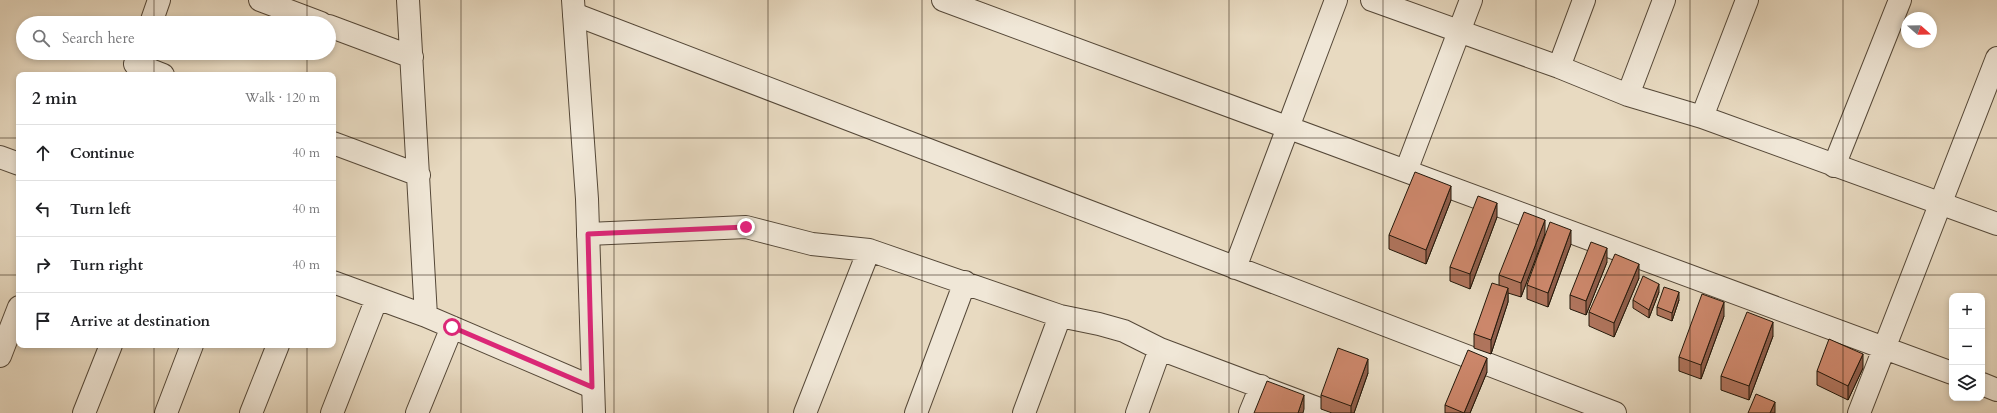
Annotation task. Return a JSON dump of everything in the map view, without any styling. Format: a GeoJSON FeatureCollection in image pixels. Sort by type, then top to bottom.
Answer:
{"type":"FeatureCollection","features":[{"type":"Feature","properties":{"kind":"street"},"geometry":{"type":"LineString","coordinates":[[153,16],[159,0]]}},
{"type":"Feature","properties":{"kind":"street"},"geometry":{"type":"LineString","coordinates":[[260,0],[302,16]]}},
{"type":"Feature","properties":{"kind":"street"},"geometry":{"type":"LineString","coordinates":[[408,0],[426,316]]}},
{"type":"Feature","properties":{"kind":"street"},"geometry":{"type":"LineString","coordinates":[[943,0],[1949,372]]}},
{"type":"Feature","properties":{"kind":"street"},"geometry":{"type":"LineString","coordinates":[[1235,268],[1336,0]]}},
{"type":"Feature","properties":{"kind":"street"},"geometry":{"type":"LineString","coordinates":[[1372,0],[1559,67],[1628,95],[1702,117],[1997,224]]}},
{"type":"Feature","properties":{"kind":"street"},"geometry":{"type":"LineString","coordinates":[[1406,171],[1471,0]]}},
{"type":"Feature","properties":{"kind":"street"},"geometry":{"type":"LineString","coordinates":[[1559,67],[1584,0]]}},
{"type":"Feature","properties":{"kind":"street"},"geometry":{"type":"LineString","coordinates":[[1628,95],[1664,0]]}},
{"type":"Feature","properties":{"kind":"street"},"geometry":{"type":"LineString","coordinates":[[1702,117],[1748,0]]}},
{"type":"Feature","properties":{"kind":"street"},"geometry":{"type":"LineString","coordinates":[[1834,166],[1900,0]]}},
{"type":"Feature","properties":{"kind":"street"},"geometry":{"type":"LineString","coordinates":[[594,413],[588,234],[574,7],[1586,408],[1615,413]]}},
{"type":"Feature","properties":{"kind":"street"},"geometry":{"type":"LineString","coordinates":[[336,29],[412,57]]}},
{"type":"Feature","properties":{"kind":"street"},"geometry":{"type":"LineString","coordinates":[[1859,413],[1997,58]]}},
{"type":"Feature","properties":{"kind":"street"},"geometry":{"type":"LineString","coordinates":[[135,64],[155,72]]}},
{"type":"Feature","properties":{"kind":"street"},"geometry":{"type":"LineString","coordinates":[[336,144],[419,175]]}},
{"type":"Feature","properties":{"kind":"street"},"geometry":{"type":"LineString","coordinates":[[0,157],[16,163]]}},
{"type":"Feature","properties":{"kind":"street"},"geometry":{"type":"LineString","coordinates":[[588,234],[746,227],[812,244],[869,250],[966,282],[1060,316],[1124,331],[1160,349],[1330,413]]}},
{"type":"Feature","properties":{"kind":"street"},"geometry":{"type":"LineString","coordinates":[[805,413],[869,250]]}},
{"type":"Feature","properties":{"kind":"street"},"geometry":{"type":"LineString","coordinates":[[916,413],[966,282]]}},
{"type":"Feature","properties":{"kind":"street"},"geometry":{"type":"LineString","coordinates":[[336,283],[426,316],[592,387]]}},
{"type":"Feature","properties":{"kind":"street"},"geometry":{"type":"LineString","coordinates":[[332,413],[377,298]]}},
{"type":"Feature","properties":{"kind":"street"},"geometry":{"type":"LineString","coordinates":[[0,356],[16,315]]}},
{"type":"Feature","properties":{"kind":"street"},"geometry":{"type":"LineString","coordinates":[[1024,413],[1060,316]]}},
{"type":"Feature","properties":{"kind":"street"},"geometry":{"type":"LineString","coordinates":[[417,413],[452,327]]}},
{"type":"Feature","properties":{"kind":"street"},"geometry":{"type":"LineString","coordinates":[[84,413],[110,348]]}},
{"type":"Feature","properties":{"kind":"street"},"geometry":{"type":"LineString","coordinates":[[166,413],[191,348]]}},
{"type":"Feature","properties":{"kind":"street"},"geometry":{"type":"LineString","coordinates":[[251,413],[277,348]]}},
{"type":"Feature","properties":{"kind":"street"},"geometry":{"type":"LineString","coordinates":[[1137,413],[1160,349]]}},
{"type":"Feature","properties":{"kind":"street"},"geometry":{"type":"LineString","coordinates":[[1985,385],[1997,390]]}},
{"type":"Feature","properties":{"kind":"street"},"geometry":{"type":"LineString","coordinates":[[1250,413],[1261,386]]}},
{"type":"Feature","properties":{"kind":"building"},"geometry":{"type":"Polygon","coordinates":[[[1415,172],[1451,186],[1426,250],[1389,235],[1415,172]]]}},
{"type":"Feature","properties":{"kind":"building"},"geometry":{"type":"Polygon","coordinates":[[[1478,196],[1497,203],[1470,274],[1450,267],[1478,196]]]}},
{"type":"Feature","properties":{"kind":"building"},"geometry":{"type":"Polygon","coordinates":[[[1524,212],[1545,220],[1521,283],[1499,275],[1524,212]]]}},
{"type":"Feature","properties":{"kind":"building"},"geometry":{"type":"Polygon","coordinates":[[[1550,222],[1571,230],[1548,293],[1527,285],[1550,222]]]}},
{"type":"Feature","properties":{"kind":"building"},"geometry":{"type":"Polygon","coordinates":[[[1591,242],[1607,248],[1586,301],[1570,295],[1591,242]]]}},
{"type":"Feature","properties":{"kind":"building"},"geometry":{"type":"Polygon","coordinates":[[[1615,254],[1639,264],[1614,323],[1589,312],[1615,254]]]}},
{"type":"Feature","properties":{"kind":"building"},"geometry":{"type":"Polygon","coordinates":[[[1643,276],[1659,284],[1649,310],[1633,300],[1643,276]]]}},
{"type":"Feature","properties":{"kind":"building"},"geometry":{"type":"Polygon","coordinates":[[[1492,283],[1508,288],[1491,340],[1474,334],[1492,283]]]}},
{"type":"Feature","properties":{"kind":"building"},"geometry":{"type":"Polygon","coordinates":[[[1664,287],[1679,292],[1672,313],[1657,307],[1664,287]]]}},
{"type":"Feature","properties":{"kind":"building"},"geometry":{"type":"Polygon","coordinates":[[[1702,294],[1724,302],[1701,365],[1679,357],[1702,294]]]}},
{"type":"Feature","properties":{"kind":"building"},"geometry":{"type":"Polygon","coordinates":[[[1747,312],[1773,322],[1749,386],[1721,376],[1747,312]]]}},
{"type":"Feature","properties":{"kind":"building"},"geometry":{"type":"Polygon","coordinates":[[[1829,339],[1863,354],[1848,386],[1817,371],[1829,339]]]}},
{"type":"Feature","properties":{"kind":"building"},"geometry":{"type":"Polygon","coordinates":[[[1338,348],[1368,359],[1351,406],[1321,395],[1338,348]]]}},
{"type":"Feature","properties":{"kind":"building"},"geometry":{"type":"Polygon","coordinates":[[[1468,350],[1487,358],[1464,413],[1445,405],[1468,350]]]}},
{"type":"Feature","properties":{"kind":"building"},"geometry":{"type":"Polygon","coordinates":[[[1267,381],[1304,395],[1298,413],[1254,413],[1267,381]]]}},
{"type":"Feature","properties":{"kind":"building"},"geometry":{"type":"Polygon","coordinates":[[[1756,394],[1775,402],[1770,413],[1748,413],[1756,394]]]}},
{"type":"Feature","properties":{"kind":"route"},"geometry":{"type":"LineString","coordinates":[[452,327],[592,387],[588,234],[746,227]]}}]}
